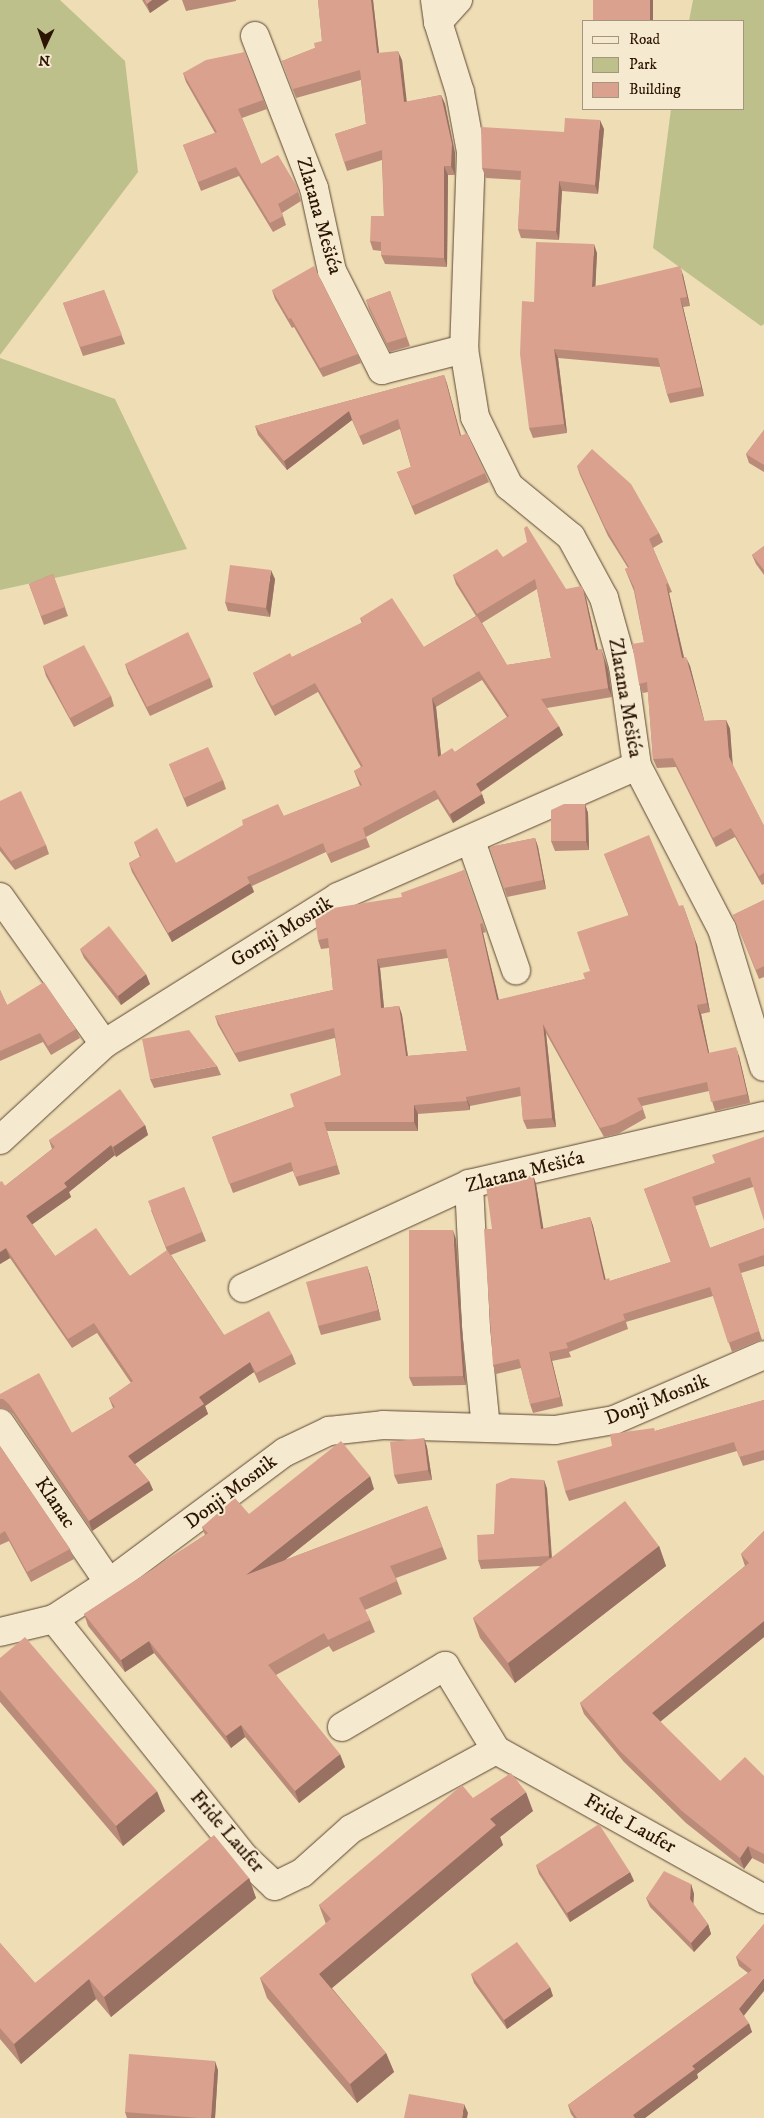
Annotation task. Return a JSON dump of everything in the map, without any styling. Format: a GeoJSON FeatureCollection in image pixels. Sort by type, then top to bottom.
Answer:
{"type":"FeatureCollection","features":[{"type":"Feature","properties":{"kind":"street","name":"Zlatana Mešića"},"geometry":{"type":"LineString","coordinates":[[458,0],[436,11],[460,92],[471,152],[464,349],[475,417],[508,486],[571,537],[604,598],[623,666],[637,766],[722,929],[764,1067]]}},
{"type":"Feature","properties":{"kind":"street","name":"Zlatana Mešića"},"geometry":{"type":"LineString","coordinates":[[255,36],[314,188],[332,271],[382,370],[464,349]]}},
{"type":"Feature","properties":{"kind":"street","name":"Gornji Mosnik"},"geometry":{"type":"LineString","coordinates":[[0,1140],[104,1044],[338,897],[470,841],[637,766]]}},
{"type":"Feature","properties":{"kind":"street"},"geometry":{"type":"LineString","coordinates":[[470,841],[516,970]]}},
{"type":"Feature","properties":{"kind":"street"},"geometry":{"type":"LineString","coordinates":[[0,897],[104,1044]]}},
{"type":"Feature","properties":{"kind":"street","name":"Zlatana Mešića"},"geometry":{"type":"LineString","coordinates":[[243,1288],[469,1184],[764,1116]]}},
{"type":"Feature","properties":{"kind":"street"},"geometry":{"type":"LineString","coordinates":[[469,1184],[476,1328],[486,1428]]}},
{"type":"Feature","properties":{"kind":"street","name":"Donji Mosnik"},"geometry":{"type":"LineString","coordinates":[[0,1632],[54,1619],[109,1583],[285,1452],[329,1431],[383,1425],[555,1430],[614,1420],[764,1355]]}},
{"type":"Feature","properties":{"kind":"street","name":"Klanac"},"geometry":{"type":"LineString","coordinates":[[0,1423],[109,1583]]}},
{"type":"Feature","properties":{"kind":"street","name":"Fride Laufer"},"geometry":{"type":"LineString","coordinates":[[54,1619],[244,1857],[275,1886],[302,1874],[350,1829],[496,1750]]}},
{"type":"Feature","properties":{"kind":"street","name":"Fride Laufer"},"geometry":{"type":"LineString","coordinates":[[342,1727],[445,1666],[496,1750],[764,1899]]}},
{"type":"Feature","properties":{"kind":"green space"},"geometry":{"type":"Polygon","coordinates":[[[0,0],[60,0],[125,61],[138,172],[0,355],[0,0]]]}},
{"type":"Feature","properties":{"kind":"green space"},"geometry":{"type":"Polygon","coordinates":[[[693,0],[764,0],[764,324],[761,326],[653,248],[671,110],[744,110],[744,20],[689,20],[693,0]]]}},
{"type":"Feature","properties":{"kind":"green space"},"geometry":{"type":"Polygon","coordinates":[[[0,358],[115,399],[187,549],[0,590],[0,358]]]}},
{"type":"Feature","properties":{"kind":"building"},"geometry":{"type":"Polygon","coordinates":[[[318,0],[371,0],[377,53],[398,51],[404,102],[441,95],[452,144],[451,166],[444,166],[444,258],[381,255],[381,242],[370,241],[371,216],[384,216],[382,150],[344,162],[335,134],[366,124],[360,70],[293,89],[282,61],[315,48],[314,43],[322,41],[318,0]]]}},
{"type":"Feature","properties":{"kind":"building"},"geometry":{"type":"Polygon","coordinates":[[[593,0],[650,0],[650,20],[593,20],[593,0]]]}},
{"type":"Feature","properties":{"kind":"building"},"geometry":{"type":"Polygon","coordinates":[[[245,52],[263,100],[238,109],[261,164],[278,155],[296,185],[298,192],[278,204],[283,216],[270,223],[236,167],[198,182],[183,145],[217,132],[183,73],[206,60],[245,52]]]}},
{"type":"Feature","properties":{"kind":"building"},"geometry":{"type":"Polygon","coordinates":[[[565,118],[600,120],[595,185],[559,181],[556,231],[518,229],[521,171],[482,168],[481,127],[564,132],[565,118]]]}},
{"type":"Feature","properties":{"kind":"building"},"geometry":{"type":"Polygon","coordinates":[[[536,242],[594,244],[592,287],[680,266],[687,297],[680,298],[701,387],[667,394],[658,358],[554,349],[564,424],[529,428],[520,354],[522,301],[534,302],[536,242]]]}},
{"type":"Feature","properties":{"kind":"building"},"geometry":{"type":"Polygon","coordinates":[[[314,266],[358,354],[320,368],[291,318],[289,319],[272,290],[314,266]]]}},
{"type":"Feature","properties":{"kind":"building"},"geometry":{"type":"Polygon","coordinates":[[[104,290],[122,335],[80,347],[63,303],[104,290]]]}},
{"type":"Feature","properties":{"kind":"building"},"geometry":{"type":"Polygon","coordinates":[[[390,291],[406,337],[387,343],[366,300],[390,291]]]}},
{"type":"Feature","properties":{"kind":"building"},"geometry":{"type":"Polygon","coordinates":[[[444,375],[460,436],[467,433],[485,473],[412,506],[397,472],[411,467],[398,419],[359,436],[349,411],[284,461],[255,426],[444,375]]]}},
{"type":"Feature","properties":{"kind":"building"},"geometry":{"type":"Polygon","coordinates":[[[764,430],[764,465],[746,454],[764,430]]]}},
{"type":"Feature","properties":{"kind":"building"},"geometry":{"type":"Polygon","coordinates":[[[592,449],[631,484],[659,533],[649,539],[668,583],[666,584],[682,658],[686,657],[704,721],[726,720],[729,757],[764,826],[764,873],[759,876],[731,828],[713,838],[673,758],[653,759],[647,682],[639,684],[632,644],[644,642],[634,587],[625,569],[629,567],[605,527],[577,466],[592,449]]]}},
{"type":"Feature","properties":{"kind":"building"},"geometry":{"type":"Polygon","coordinates":[[[527,526],[566,589],[581,586],[583,589],[596,650],[601,649],[604,660],[608,688],[541,699],[559,726],[476,784],[482,794],[450,814],[435,790],[363,828],[366,838],[327,854],[323,843],[247,877],[250,883],[168,933],[129,863],[141,856],[134,842],[157,828],[176,863],[243,825],[242,820],[278,804],[284,816],[362,785],[354,771],[363,766],[315,683],[272,706],[253,673],[290,653],[292,657],[363,622],[360,618],[392,598],[424,647],[477,616],[507,665],[551,658],[535,579],[477,614],[453,575],[497,549],[503,557],[527,542],[524,528],[527,526]],[[479,671],[432,698],[438,757],[452,748],[455,752],[509,716],[479,671]]]}},
{"type":"Feature","properties":{"kind":"building"},"geometry":{"type":"Polygon","coordinates":[[[764,546],[764,570],[752,555],[764,546]]]}},
{"type":"Feature","properties":{"kind":"building"},"geometry":{"type":"Polygon","coordinates":[[[230,565],[271,570],[266,608],[225,602],[230,565]]]}},
{"type":"Feature","properties":{"kind":"building"},"geometry":{"type":"Polygon","coordinates":[[[53,574],[65,607],[41,616],[29,584],[53,574]]]}},
{"type":"Feature","properties":{"kind":"building"},"geometry":{"type":"Polygon","coordinates":[[[188,632],[210,678],[147,707],[125,664],[188,632]]]}},
{"type":"Feature","properties":{"kind":"building"},"geometry":{"type":"Polygon","coordinates":[[[84,645],[111,696],[70,718],[43,666],[84,645]]]}},
{"type":"Feature","properties":{"kind":"building"},"geometry":{"type":"Polygon","coordinates":[[[208,747],[223,780],[184,798],[169,764],[208,747]]]}},
{"type":"Feature","properties":{"kind":"building"},"geometry":{"type":"Polygon","coordinates":[[[21,791],[46,845],[11,861],[0,846],[0,801],[21,791]]]}},
{"type":"Feature","properties":{"kind":"building"},"geometry":{"type":"Polygon","coordinates":[[[564,804],[585,804],[586,841],[551,841],[551,810],[564,804]]]}},
{"type":"Feature","properties":{"kind":"building"},"geometry":{"type":"Polygon","coordinates":[[[649,835],[679,906],[683,905],[694,936],[707,1003],[697,1005],[708,1053],[736,1047],[747,1094],[711,1102],[707,1082],[637,1098],[643,1109],[615,1124],[600,1128],[543,1024],[552,1118],[523,1120],[520,1087],[466,1097],[467,1101],[414,1105],[414,1122],[324,1122],[337,1165],[295,1177],[291,1162],[229,1184],[212,1137],[294,1107],[290,1094],[341,1075],[334,1028],[235,1053],[215,1016],[333,990],[328,938],[318,940],[315,919],[333,908],[402,897],[401,893],[464,870],[483,923],[480,924],[497,1000],[585,979],[583,973],[590,971],[577,932],[629,915],[604,854],[649,835]],[[446,949],[377,959],[381,1008],[399,1006],[406,1056],[467,1051],[446,949]]]}},
{"type":"Feature","properties":{"kind":"building"},"geometry":{"type":"Polygon","coordinates":[[[535,838],[543,880],[504,888],[490,847],[535,838]]]}},
{"type":"Feature","properties":{"kind":"building"},"geometry":{"type":"Polygon","coordinates":[[[764,900],[764,966],[756,970],[733,915],[764,900]]]}},
{"type":"Feature","properties":{"kind":"building"},"geometry":{"type":"Polygon","coordinates":[[[109,926],[146,974],[118,996],[80,949],[109,926]]]}},
{"type":"Feature","properties":{"kind":"building"},"geometry":{"type":"Polygon","coordinates":[[[44,982],[76,1029],[48,1046],[40,1033],[0,1051],[0,990],[7,1005],[44,982]]]}},
{"type":"Feature","properties":{"kind":"building"},"geometry":{"type":"Polygon","coordinates":[[[189,1030],[217,1066],[150,1079],[142,1039],[189,1030]]]}},
{"type":"Feature","properties":{"kind":"building"},"geometry":{"type":"Polygon","coordinates":[[[120,1089],[145,1125],[113,1147],[111,1145],[64,1183],[67,1187],[26,1216],[55,1256],[96,1228],[130,1276],[167,1250],[224,1335],[269,1311],[292,1354],[256,1373],[250,1362],[199,1397],[204,1404],[128,1456],[149,1481],[89,1521],[9,1404],[0,1399],[0,1394],[39,1373],[72,1433],[115,1407],[109,1398],[133,1381],[94,1323],[68,1339],[6,1248],[0,1252],[0,1182],[2,1181],[5,1186],[55,1147],[49,1140],[120,1089]]]}},
{"type":"Feature","properties":{"kind":"building"},"geometry":{"type":"Polygon","coordinates":[[[764,1137],[764,1221],[750,1177],[692,1197],[710,1248],[764,1228],[764,1255],[738,1264],[759,1331],[728,1343],[710,1287],[623,1314],[625,1320],[566,1343],[568,1348],[549,1352],[560,1397],[530,1404],[519,1359],[493,1365],[484,1229],[492,1229],[486,1186],[533,1175],[541,1229],[590,1217],[604,1280],[609,1278],[610,1281],[671,1262],[644,1189],[715,1163],[712,1155],[764,1137]]]}},
{"type":"Feature","properties":{"kind":"building"},"geometry":{"type":"Polygon","coordinates":[[[184,1187],[202,1232],[166,1247],[148,1201],[184,1187]]]}},
{"type":"Feature","properties":{"kind":"building"},"geometry":{"type":"Polygon","coordinates":[[[409,1230],[453,1230],[463,1376],[409,1377],[409,1230]]]}},
{"type":"Feature","properties":{"kind":"building"},"geometry":{"type":"Polygon","coordinates":[[[367,1266],[378,1310],[318,1326],[306,1282],[367,1266]]]}},
{"type":"Feature","properties":{"kind":"building"},"geometry":{"type":"Polygon","coordinates":[[[764,1400],[764,1450],[739,1457],[734,1442],[565,1491],[557,1461],[612,1446],[610,1434],[654,1428],[655,1431],[764,1400]]]}},
{"type":"Feature","properties":{"kind":"building"},"geometry":{"type":"Polygon","coordinates":[[[424,1438],[428,1470],[394,1475],[390,1442],[424,1438]]]}},
{"type":"Feature","properties":{"kind":"building"},"geometry":{"type":"Polygon","coordinates":[[[341,1441],[370,1476],[246,1575],[427,1506],[442,1547],[390,1566],[397,1581],[359,1598],[370,1620],[328,1640],[324,1633],[268,1665],[340,1754],[295,1791],[241,1725],[226,1736],[149,1641],[121,1660],[84,1614],[208,1533],[202,1527],[235,1498],[249,1514],[341,1441]]]}},
{"type":"Feature","properties":{"kind":"building"},"geometry":{"type":"Polygon","coordinates":[[[0,1446],[70,1549],[27,1572],[5,1531],[0,1534],[0,1446]]]}},
{"type":"Feature","properties":{"kind":"building"},"geometry":{"type":"Polygon","coordinates":[[[511,1478],[544,1480],[549,1556],[478,1560],[477,1535],[494,1534],[496,1484],[511,1478]]]}},
{"type":"Feature","properties":{"kind":"building"},"geometry":{"type":"Polygon","coordinates":[[[625,1501],[659,1546],[508,1663],[473,1618],[625,1501]]]}},
{"type":"Feature","properties":{"kind":"building"},"geometry":{"type":"Polygon","coordinates":[[[764,1531],[764,1621],[652,1713],[720,1781],[745,1757],[764,1776],[764,1854],[748,1846],[740,1858],[682,1811],[620,1751],[580,1703],[749,1563],[741,1554],[764,1531]]]}},
{"type":"Feature","properties":{"kind":"building"},"geometry":{"type":"Polygon","coordinates":[[[25,1637],[157,1791],[116,1826],[0,1690],[0,1658],[25,1637]]]}},
{"type":"Feature","properties":{"kind":"building"},"geometry":{"type":"Polygon","coordinates":[[[511,1773],[526,1792],[490,1819],[496,1825],[319,1974],[386,2053],[350,2084],[260,1978],[331,1919],[319,1905],[462,1785],[473,1798],[511,1773]]]}},
{"type":"Feature","properties":{"kind":"building"},"geometry":{"type":"Polygon","coordinates":[[[599,1824],[630,1872],[567,1913],[536,1865],[599,1824]]]}},
{"type":"Feature","properties":{"kind":"building"},"geometry":{"type":"Polygon","coordinates":[[[214,1835],[249,1878],[104,1997],[89,1979],[14,2044],[0,2028],[0,1943],[35,1983],[214,1835]]]}},
{"type":"Feature","properties":{"kind":"building"},"geometry":{"type":"Polygon","coordinates":[[[664,1871],[691,1884],[690,1899],[708,1924],[691,1943],[646,1898],[664,1871]]]}},
{"type":"Feature","properties":{"kind":"building"},"geometry":{"type":"Polygon","coordinates":[[[764,1924],[764,1978],[739,2009],[749,2023],[692,2066],[695,2069],[633,2115],[635,2118],[577,2118],[568,2105],[752,1970],[736,1957],[764,1924]]]}},
{"type":"Feature","properties":{"kind":"building"},"geometry":{"type":"Polygon","coordinates":[[[517,1942],[550,1987],[504,2020],[471,1974],[517,1942]]]}},
{"type":"Feature","properties":{"kind":"building"},"geometry":{"type":"Polygon","coordinates":[[[129,2054],[215,2061],[211,2118],[125,2112],[129,2054]]]}},
{"type":"Feature","properties":{"kind":"building"},"geometry":{"type":"Polygon","coordinates":[[[409,2094],[464,2104],[462,2118],[404,2118],[409,2094]]]}}]}
